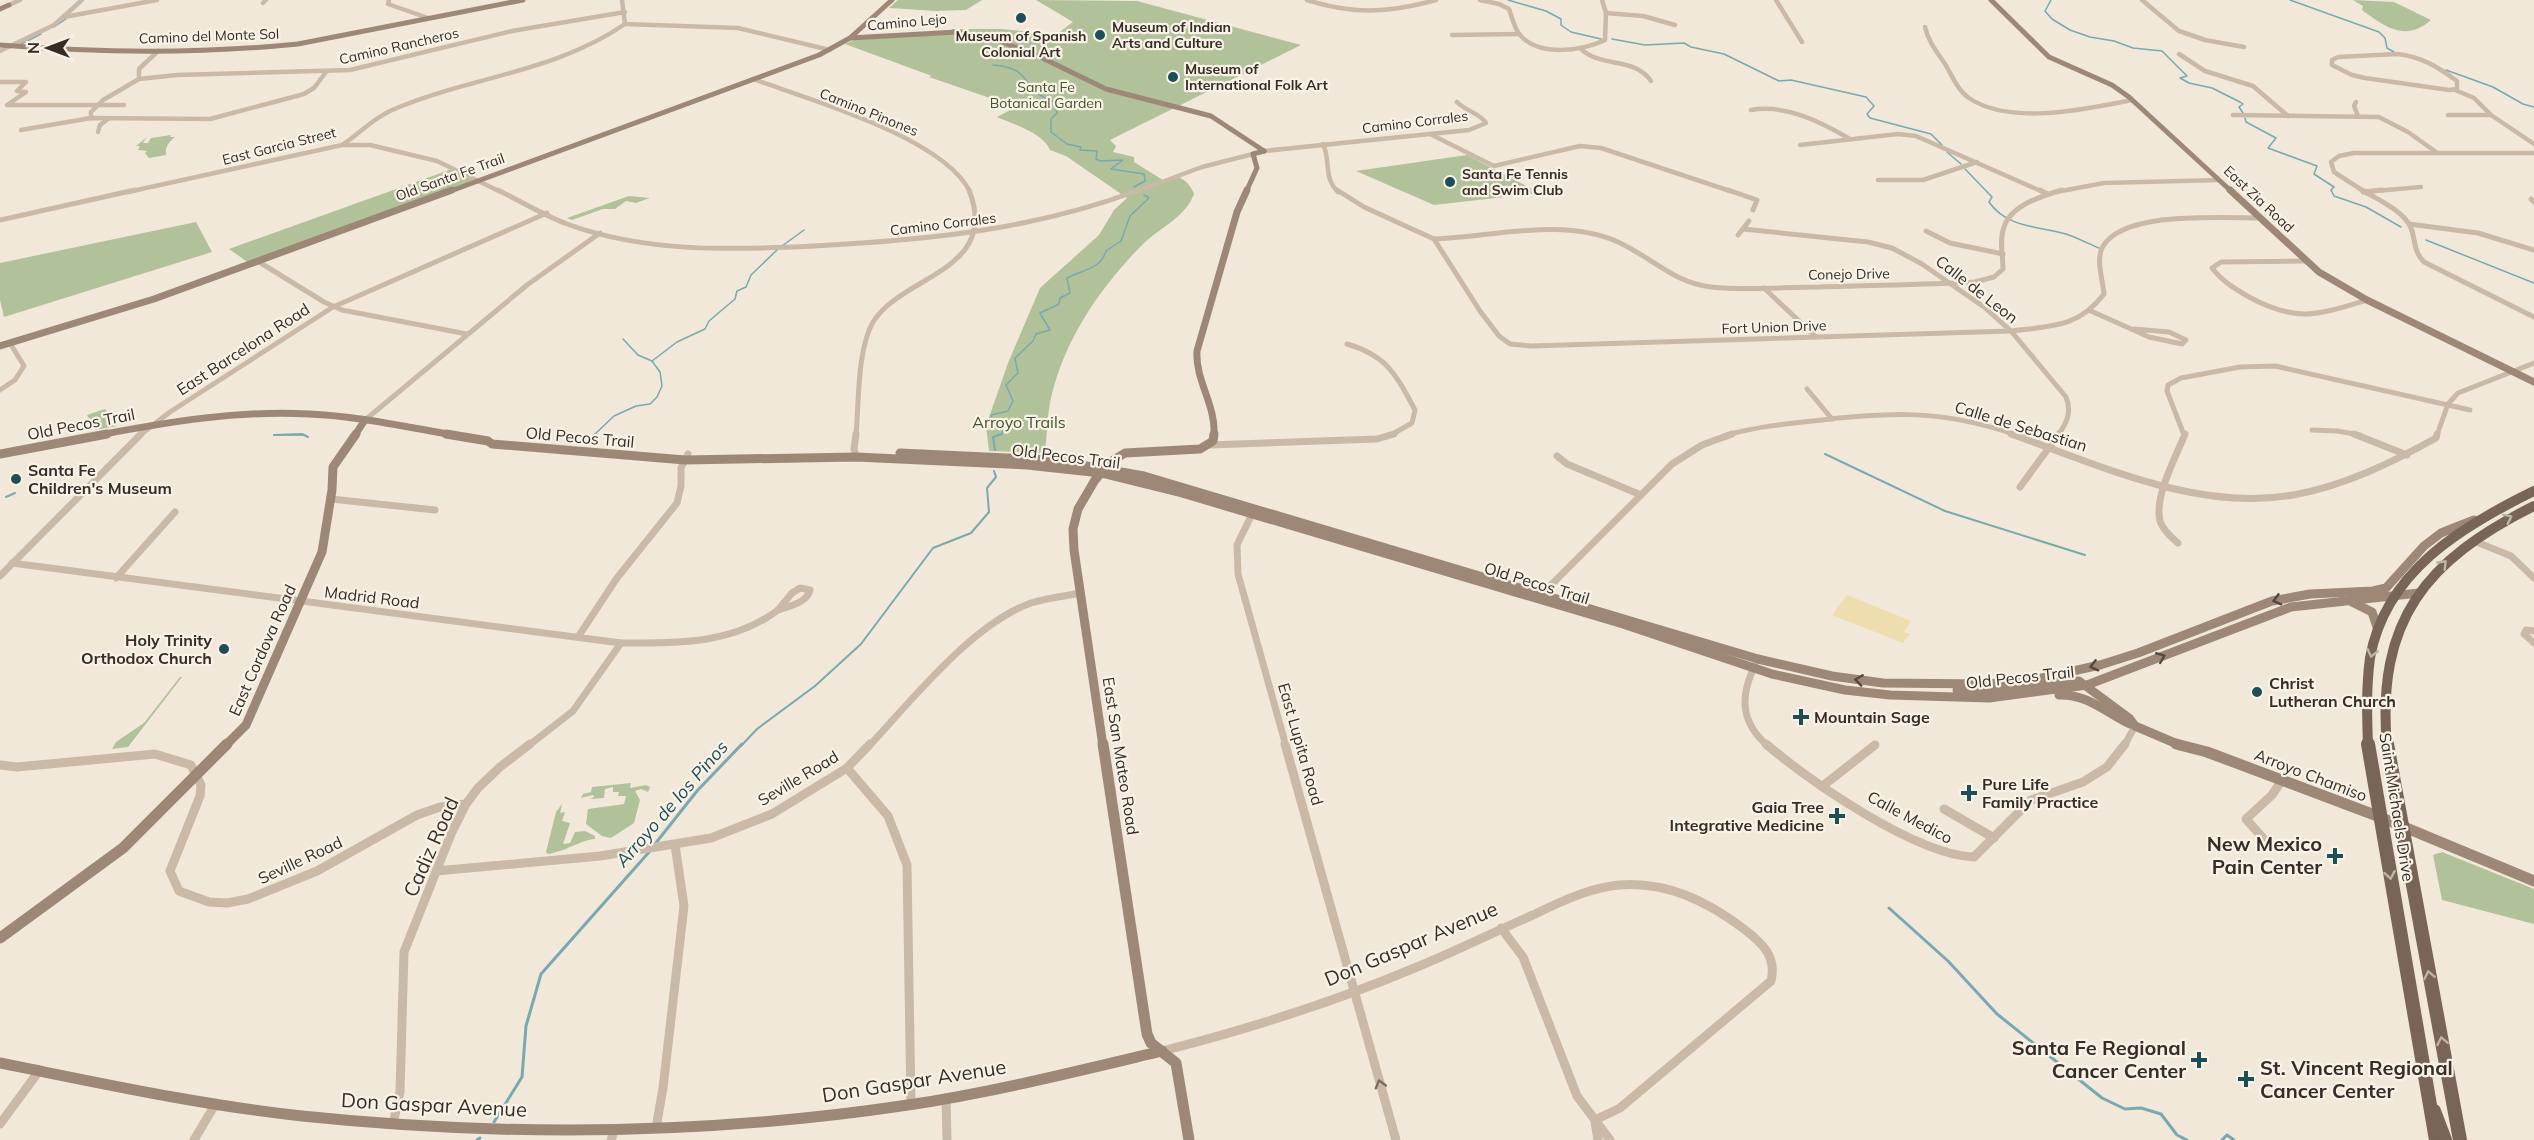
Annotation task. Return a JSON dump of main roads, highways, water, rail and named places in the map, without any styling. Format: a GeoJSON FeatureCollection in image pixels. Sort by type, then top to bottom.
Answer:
{"type":"FeatureCollection","features":[{"type":"Feature","properties":{"kind":"main road","name":"Old Pecos Trail"},"geometry":{"type":"LineString","coordinates":[[2476,519],[2534,491]]}},
{"type":"Feature","properties":{"kind":"main road"},"geometry":{"type":"LineString","coordinates":[[2500,506],[2468,532],[2471,540],[2534,506]]}},
{"type":"Feature","properties":{"kind":"main road","name":"Saint Michaels Drive"},"geometry":{"type":"LineString","coordinates":[[2436,1140],[2364,713],[2366,681],[2379,630],[2392,598],[2422,560],[2476,519]]}},
{"type":"Feature","properties":{"kind":"main road","name":"Saint Michaels Drive"},"geometry":{"type":"LineString","coordinates":[[2460,1140],[2387,747],[2384,707],[2392,651],[2405,617],[2419,593],[2439,568],[2471,540]]}},
{"type":"Feature","properties":{"kind":"main road"},"geometry":{"type":"LineString","coordinates":[[2428,1097],[2445,1140]]}},
{"type":"Feature","properties":{"kind":"waterway"},"geometry":{"type":"LineString","coordinates":[[1508,0],[1546,11],[1561,19],[1561,25],[1571,32],[1601,39]]}},
{"type":"Feature","properties":{"kind":"waterway"},"geometry":{"type":"LineString","coordinates":[[2051,0],[2045,11],[2052,19],[2070,30],[2133,48],[2162,51],[2187,76],[2180,78],[2189,83],[2212,88],[2240,102],[2243,104],[2239,107],[2243,113]]}},
{"type":"Feature","properties":{"kind":"waterway"},"geometry":{"type":"LineString","coordinates":[[2290,0],[2379,32],[2385,38],[2387,48],[2394,52]]}},
{"type":"Feature","properties":{"kind":"waterway"},"geometry":{"type":"LineString","coordinates":[[54,27],[66,19]]}},
{"type":"Feature","properties":{"kind":"waterway"},"geometry":{"type":"LineString","coordinates":[[21,44],[41,34]]}},
{"type":"Feature","properties":{"kind":"waterway"},"geometry":{"type":"LineString","coordinates":[[1612,39],[1645,45],[1684,43],[1691,47],[1724,54],[1779,81],[1791,80],[1866,97],[1874,106],[1867,114],[1870,118],[1931,134],[1942,145]]}},
{"type":"Feature","properties":{"kind":"waterway","name":"Arroyo de los Pinos"},"geometry":{"type":"LineString","coordinates":[[993,65],[1015,70],[1035,91],[1053,101],[1057,113],[1051,119],[1051,132],[1067,144],[1081,147],[1080,150],[1097,151],[1096,159],[1100,161],[1123,160],[1111,169],[1144,174],[1145,181],[1134,187]]}},
{"type":"Feature","properties":{"kind":"waterway"},"geometry":{"type":"LineString","coordinates":[[2446,70],[2493,87],[2523,104],[2534,107]]}},
{"type":"Feature","properties":{"kind":"waterway"},"geometry":{"type":"LineString","coordinates":[[2245,118],[2246,122],[2276,138],[2268,148],[2317,166],[2314,174],[2334,187],[2331,190],[2334,196],[2366,207],[2401,227]]}},
{"type":"Feature","properties":{"kind":"waterway"},"geometry":{"type":"LineString","coordinates":[[1947,152],[1961,164]]}},
{"type":"Feature","properties":{"kind":"waterway"},"geometry":{"type":"LineString","coordinates":[[1965,169],[1992,197],[1989,202],[1996,211],[2005,217],[2024,225],[2066,234],[2101,249]]}},
{"type":"Feature","properties":{"kind":"waterway","name":"Arroyo de los Pinos"},"geometry":{"type":"LineString","coordinates":[[1002,434],[1003,429],[993,423],[991,415],[1008,411],[1013,401],[1006,385],[1018,373],[1015,358],[1033,341],[1036,334],[1050,330],[1040,313],[1059,304],[1060,298],[1070,293],[1067,278],[1100,262],[1106,251],[1121,241],[1130,216],[1149,198],[1144,195]]}},
{"type":"Feature","properties":{"kind":"waterway"},"geometry":{"type":"LineString","coordinates":[[782,246],[804,230]]}},
{"type":"Feature","properties":{"kind":"waterway"},"geometry":{"type":"LineString","coordinates":[[2426,240],[2534,283]]}},
{"type":"Feature","properties":{"kind":"waterway"},"geometry":{"type":"LineString","coordinates":[[652,361],[677,342],[705,329],[709,321],[735,299],[737,291],[746,287],[751,275],[778,249]]}},
{"type":"Feature","properties":{"kind":"waterway"},"geometry":{"type":"LineString","coordinates":[[623,339],[638,355],[652,361]]}},
{"type":"Feature","properties":{"kind":"waterway"},"geometry":{"type":"LineString","coordinates":[[594,435],[614,416],[636,406],[650,404],[657,397],[662,386],[660,372],[652,361]]}},
{"type":"Feature","properties":{"kind":"waterway"},"geometry":{"type":"LineString","coordinates":[[302,434],[304,435],[274,435],[302,434]]}},
{"type":"Feature","properties":{"kind":"waterway","name":"Arroyo de los Pinos"},"geometry":{"type":"LineString","coordinates":[[995,450],[993,437],[1002,434]]}},
{"type":"Feature","properties":{"kind":"waterway","name":"Arroyo de los Pinos"},"geometry":{"type":"LineString","coordinates":[[998,435],[1002,434]]}},
{"type":"Feature","properties":{"kind":"waterway"},"geometry":{"type":"LineString","coordinates":[[304,435],[308,437]]}},
{"type":"Feature","properties":{"kind":"waterway"},"geometry":{"type":"LineString","coordinates":[[1825,454],[1945,511],[2085,555]]}},
{"type":"Feature","properties":{"kind":"waterway","name":"Arroyo de los Pinos"},"geometry":{"type":"LineString","coordinates":[[741,746],[757,729],[815,686],[861,644],[933,548],[971,533],[989,512],[987,488],[996,477],[994,471]]}},
{"type":"Feature","properties":{"kind":"waterway"},"geometry":{"type":"LineString","coordinates":[[6,497],[15,493]]}},
{"type":"Feature","properties":{"kind":"waterway","name":"Arroyo de los Pinos"},"geometry":{"type":"LineString","coordinates":[[655,844],[697,791],[742,744]]}},
{"type":"Feature","properties":{"kind":"waterway","name":"Arroyo de los Pinos"},"geometry":{"type":"LineString","coordinates":[[494,1122],[522,1077],[526,1026],[541,974],[650,851]]}},
{"type":"Feature","properties":{"kind":"waterway"},"geometry":{"type":"LineString","coordinates":[[1889,908],[1948,961],[1997,1014],[2102,1098],[2125,1109],[2141,1108],[2161,1114],[2177,1135],[2187,1140]]}},
{"type":"Feature","properties":{"kind":"waterway"},"geometry":{"type":"LineString","coordinates":[[2222,1140],[2227,1135],[2234,1140]]}},
{"type":"Feature","properties":{"kind":"place","name":"Museum of Spanish Colonial Art"},"geometry":{"type":"Point","coordinates":[1021,18]}},
{"type":"Feature","properties":{"kind":"place","name":"Museum of Indian Arts and Culture"},"geometry":{"type":"Point","coordinates":[1100,35]}},
{"type":"Feature","properties":{"kind":"place","name":"Museum of International Folk Art"},"geometry":{"type":"Point","coordinates":[1173,77]}},
{"type":"Feature","properties":{"kind":"place","name":"Santa Fe Tennis and Swim Club"},"geometry":{"type":"Point","coordinates":[1450,182]}},
{"type":"Feature","properties":{"kind":"place","name":"Santa Fe Children's Museum"},"geometry":{"type":"Point","coordinates":[16,479]}},
{"type":"Feature","properties":{"kind":"place","name":"Holy Trinity Orthodox Church"},"geometry":{"type":"Point","coordinates":[224,649]}},
{"type":"Feature","properties":{"kind":"place","name":"Christ Lutheran Church"},"geometry":{"type":"Point","coordinates":[2257,692]}},
{"type":"Feature","properties":{"kind":"place","name":"Mountain Sage"},"geometry":{"type":"Point","coordinates":[1801,717]}},
{"type":"Feature","properties":{"kind":"place","name":"Pure Life Family Practice"},"geometry":{"type":"Point","coordinates":[1969,793]}},
{"type":"Feature","properties":{"kind":"place","name":"Gaia Tree Integrative Medicine"},"geometry":{"type":"Point","coordinates":[1837,816]}},
{"type":"Feature","properties":{"kind":"place","name":"New Mexico Pain Center"},"geometry":{"type":"Point","coordinates":[2335,856]}},
{"type":"Feature","properties":{"kind":"place","name":"Santa Fe Regional Cancer Center"},"geometry":{"type":"Point","coordinates":[2199,1060]}},
{"type":"Feature","properties":{"kind":"place","name":"St. Vincent Regional Cancer Center"},"geometry":{"type":"Point","coordinates":[2246,1079]}},
{"type":"Feature","properties":{"kind":"park label","name":"Santa Fe Botanical Garden"},"geometry":{"type":"Point","coordinates":[1046,96]}},
{"type":"Feature","properties":{"kind":"park label","name":"Arroyo Trails"},"geometry":{"type":"Point","coordinates":[1019,422]}}]}
